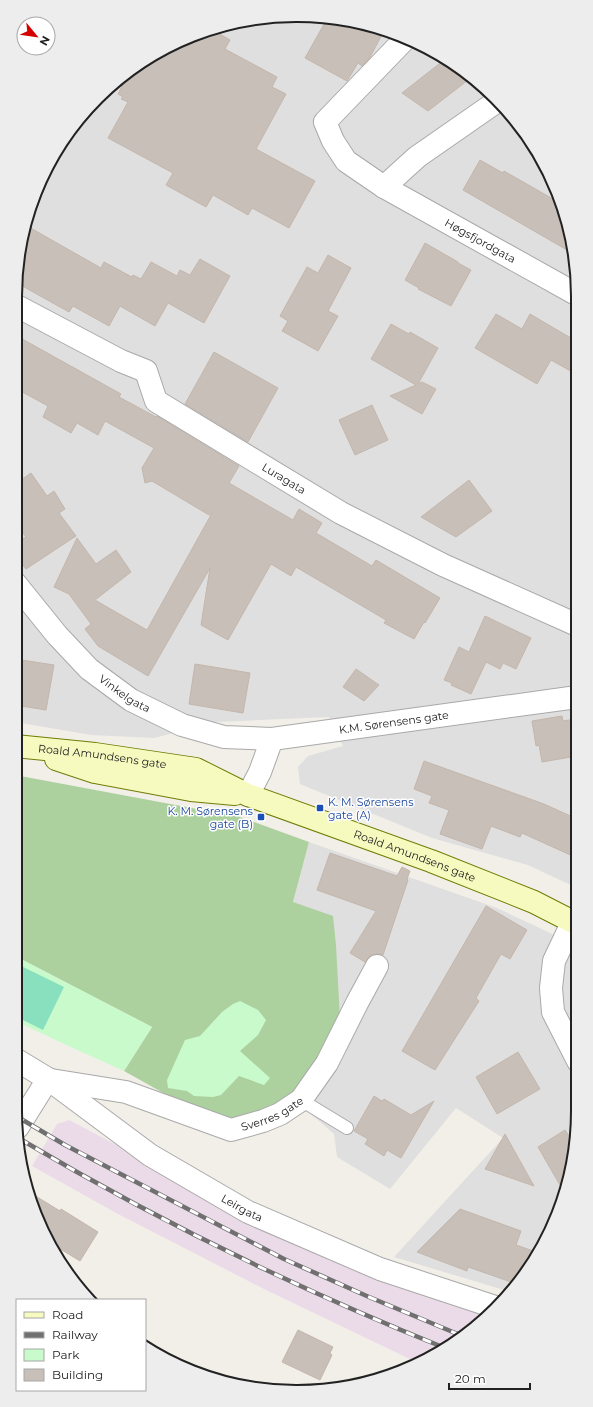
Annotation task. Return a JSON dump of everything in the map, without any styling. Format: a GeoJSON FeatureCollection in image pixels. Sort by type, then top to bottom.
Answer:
{"type":"FeatureCollection","features":[{"type":"Feature","properties":{"kind":"street","name":"Høgsfjordgata"},"geometry":{"type":"LineString","coordinates":[[401,43],[325,122],[333,141],[346,161],[384,187],[571,291]]}},
{"type":"Feature","properties":{"kind":"street"},"geometry":{"type":"LineString","coordinates":[[384,187],[417,157],[493,104]]}},
{"type":"Feature","properties":{"kind":"street","name":"Luragata"},"geometry":{"type":"LineString","coordinates":[[22,309],[121,361],[146,371],[156,401],[341,513],[443,565],[571,622]]}},
{"type":"Feature","properties":{"kind":"street","name":"Vinkelgata"},"geometry":{"type":"LineString","coordinates":[[22,592],[57,635],[89,669],[131,700],[182,725],[224,737],[272,739]]}},
{"type":"Feature","properties":{"kind":"street","name":"K.M. Sørensens gate"},"geometry":{"type":"LineString","coordinates":[[272,739],[571,698]]}},
{"type":"Feature","properties":{"kind":"street"},"geometry":{"type":"LineString","coordinates":[[248,795],[260,772],[272,739]]}},
{"type":"Feature","properties":{"kind":"street","name":"Roald Amundsens gate"},"geometry":{"type":"LineString","coordinates":[[22,748],[95,772],[191,790],[248,795],[430,861],[534,902],[571,920]]}},
{"type":"Feature","properties":{"kind":"street"},"geometry":{"type":"LineString","coordinates":[[571,929],[554,961],[551,988],[553,1012],[571,1047]]}},
{"type":"Feature","properties":{"kind":"street","name":"Sverres gate"},"geometry":{"type":"LineString","coordinates":[[48,1079],[126,1092],[231,1130],[263,1121],[280,1114],[300,1100],[327,1064],[377,966]]}},
{"type":"Feature","properties":{"kind":"street","name":"Leirgata"},"geometry":{"type":"LineString","coordinates":[[22,1063],[48,1079],[150,1155],[248,1212],[380,1268],[490,1305]]}},
{"type":"Feature","properties":{"kind":"street"},"geometry":{"type":"LineString","coordinates":[[23,1120],[48,1079]]}},
{"type":"Feature","properties":{"kind":"lane"},"geometry":{"type":"LineString","coordinates":[[300,1100],[347,1128]]}},
{"type":"Feature","properties":{"kind":"shaded area"},"geometry":{"type":"Polygon","coordinates":[[[296,22],[332,24],[368,31],[418,50],[449,68],[464,79],[491,102],[514,129],[525,144],[543,175],[562,225],[566,243],[569,261],[571,296],[571,885],[528,865],[432,838],[300,784],[298,767],[308,756],[343,746],[329,717],[217,722],[154,738],[91,735],[22,723],[22,296],[24,261],[31,225],[50,175],[68,144],[79,129],[102,102],[129,79],[144,68],[175,50],[225,31],[261,24],[296,22]]]}},
{"type":"Feature","properties":{"kind":"shaded area"},"geometry":{"type":"Polygon","coordinates":[[[309,842],[497,908],[571,943],[571,1110],[569,1146],[566,1164],[562,1182],[543,1232],[525,1263],[504,1290],[394,1257],[503,1138],[456,1108],[390,1189],[337,1157],[334,1134],[291,1097],[293,902],[309,842]]]}},
{"type":"Feature","properties":{"kind":"shaded area"},"geometry":{"type":"Polygon","coordinates":[[[69,1120],[130,1152],[249,1222],[304,1249],[369,1274],[482,1313],[449,1339],[411,1360],[264,1289],[118,1214],[32,1166],[57,1124],[69,1120]]]}},
{"type":"Feature","properties":{"kind":"green space"},"geometry":{"type":"Polygon","coordinates":[[[22,776],[240,817],[309,842],[293,902],[333,916],[340,1019],[323,1054],[291,1097],[260,1114],[217,1123],[124,1071],[152,1027],[22,960],[22,776]]]}},
{"type":"Feature","properties":{"kind":"green space"},"geometry":{"type":"Polygon","coordinates":[[[22,960],[152,1027],[124,1071],[22,1024],[22,960]]]}},
{"type":"Feature","properties":{"kind":"green space"},"geometry":{"type":"Polygon","coordinates":[[[22,966],[64,987],[43,1030],[22,1020],[22,966]]]}},
{"type":"Feature","properties":{"kind":"green space"},"geometry":{"type":"Polygon","coordinates":[[[240,1001],[258,1010],[266,1020],[258,1035],[240,1051],[270,1078],[264,1085],[239,1076],[221,1095],[213,1097],[194,1096],[187,1091],[168,1088],[167,1080],[185,1040],[200,1036],[222,1012],[240,1001]]]}},
{"type":"Feature","properties":{"kind":"building"},"geometry":{"type":"Polygon","coordinates":[[[324,24],[350,27],[381,36],[369,59],[362,66],[358,63],[347,81],[305,58],[324,24]]]}},
{"type":"Feature","properties":{"kind":"building"},"geometry":{"type":"Polygon","coordinates":[[[218,33],[230,40],[225,49],[277,77],[272,87],[286,94],[256,149],[315,181],[289,228],[252,208],[248,215],[213,195],[206,207],[166,185],[173,173],[108,138],[128,102],[121,99],[123,97],[118,94],[123,84],[129,79],[144,68],[175,50],[218,33]]]}},
{"type":"Feature","properties":{"kind":"building"},"geometry":{"type":"Polygon","coordinates":[[[440,63],[467,81],[428,111],[402,93],[440,63]]]}},
{"type":"Feature","properties":{"kind":"building"},"geometry":{"type":"Polygon","coordinates":[[[480,160],[503,173],[504,171],[553,199],[562,225],[567,250],[463,190],[480,160]]]}},
{"type":"Feature","properties":{"kind":"building"},"geometry":{"type":"Polygon","coordinates":[[[30,228],[101,268],[104,262],[132,277],[133,275],[141,279],[151,262],[177,276],[180,270],[190,275],[200,259],[230,276],[204,323],[168,303],[155,326],[120,306],[109,326],[73,306],[69,312],[23,286],[24,261],[30,228]]]}},
{"type":"Feature","properties":{"kind":"building"},"geometry":{"type":"Polygon","coordinates":[[[425,243],[471,270],[451,306],[418,289],[419,288],[405,280],[425,243]]]}},
{"type":"Feature","properties":{"kind":"building"},"geometry":{"type":"Polygon","coordinates":[[[328,255],[351,268],[328,311],[338,316],[318,351],[282,331],[288,321],[280,316],[307,267],[318,273],[328,255]]]}},
{"type":"Feature","properties":{"kind":"building"},"geometry":{"type":"Polygon","coordinates":[[[496,314],[522,329],[530,314],[571,338],[571,371],[551,360],[537,384],[475,348],[496,314]]]}},
{"type":"Feature","properties":{"kind":"building"},"geometry":{"type":"Polygon","coordinates":[[[391,324],[409,334],[410,332],[438,348],[418,384],[422,382],[436,389],[422,414],[390,396],[416,385],[371,359],[391,324]]]}},
{"type":"Feature","properties":{"kind":"building"},"geometry":{"type":"Polygon","coordinates":[[[22,339],[121,394],[119,397],[156,417],[157,416],[239,466],[229,483],[293,520],[299,509],[322,523],[316,533],[372,566],[376,560],[440,598],[414,639],[384,623],[386,620],[296,567],[291,576],[271,564],[228,640],[201,625],[210,568],[148,676],[98,646],[85,629],[91,624],[69,594],[54,587],[77,538],[96,564],[116,550],[131,572],[95,600],[147,630],[212,513],[209,515],[152,481],[145,483],[142,468],[154,448],[105,421],[98,435],[77,423],[71,433],[43,417],[48,406],[22,392],[22,339]]]}},
{"type":"Feature","properties":{"kind":"building"},"geometry":{"type":"Polygon","coordinates":[[[214,352],[278,388],[248,442],[185,404],[214,352]]]}},
{"type":"Feature","properties":{"kind":"building"},"geometry":{"type":"Polygon","coordinates":[[[372,405],[388,440],[355,455],[339,420],[372,405]]]}},
{"type":"Feature","properties":{"kind":"building"},"geometry":{"type":"Polygon","coordinates":[[[31,473],[47,496],[54,491],[65,509],[59,513],[76,536],[26,569],[22,564],[22,540],[26,537],[22,532],[22,479],[31,473]]]}},
{"type":"Feature","properties":{"kind":"building"},"geometry":{"type":"Polygon","coordinates":[[[469,480],[492,511],[456,537],[421,517],[469,480]]]}},
{"type":"Feature","properties":{"kind":"building"},"geometry":{"type":"Polygon","coordinates":[[[485,616],[531,638],[516,669],[503,663],[500,669],[486,662],[471,694],[451,685],[452,683],[444,680],[459,647],[469,652],[485,616]]]}},
{"type":"Feature","properties":{"kind":"building"},"geometry":{"type":"Polygon","coordinates":[[[22,660],[54,665],[46,710],[22,706],[22,660]]]}},
{"type":"Feature","properties":{"kind":"building"},"geometry":{"type":"Polygon","coordinates":[[[195,664],[250,673],[243,713],[189,704],[195,664]]]}},
{"type":"Feature","properties":{"kind":"building"},"geometry":{"type":"Polygon","coordinates":[[[356,669],[379,685],[364,701],[343,687],[356,669]]]}},
{"type":"Feature","properties":{"kind":"building"},"geometry":{"type":"Polygon","coordinates":[[[562,716],[563,721],[571,720],[571,757],[542,762],[539,745],[536,746],[532,721],[562,716]]]}},
{"type":"Feature","properties":{"kind":"building"},"geometry":{"type":"Polygon","coordinates":[[[424,761],[544,804],[571,816],[571,855],[522,833],[520,837],[491,826],[482,849],[440,834],[449,810],[429,803],[432,796],[414,789],[424,761]]]}},
{"type":"Feature","properties":{"kind":"building"},"geometry":{"type":"Polygon","coordinates":[[[330,853],[397,876],[402,867],[410,871],[383,955],[371,955],[365,962],[350,953],[376,911],[317,890],[330,853]]]}},
{"type":"Feature","properties":{"kind":"building"},"geometry":{"type":"Polygon","coordinates":[[[486,906],[527,930],[510,959],[501,954],[476,998],[479,1001],[435,1070],[402,1051],[486,906]]]}},
{"type":"Feature","properties":{"kind":"building"},"geometry":{"type":"Polygon","coordinates":[[[518,1052],[540,1089],[497,1114],[476,1077],[518,1052]]]}},
{"type":"Feature","properties":{"kind":"building"},"geometry":{"type":"Polygon","coordinates":[[[374,1096],[382,1101],[384,1099],[411,1115],[434,1101],[401,1158],[387,1150],[384,1156],[365,1144],[368,1139],[354,1131],[374,1096]]]}},
{"type":"Feature","properties":{"kind":"building"},"geometry":{"type":"Polygon","coordinates":[[[565,1130],[570,1137],[566,1164],[561,1186],[538,1147],[565,1130]]]}},
{"type":"Feature","properties":{"kind":"building"},"geometry":{"type":"Polygon","coordinates":[[[505,1134],[534,1186],[485,1169],[505,1134]]]}},
{"type":"Feature","properties":{"kind":"building"},"geometry":{"type":"Polygon","coordinates":[[[36,1196],[60,1211],[61,1209],[98,1232],[80,1261],[59,1248],[50,1232],[36,1196]]]}},
{"type":"Feature","properties":{"kind":"building"},"geometry":{"type":"Polygon","coordinates":[[[460,1209],[521,1231],[516,1245],[532,1251],[511,1282],[468,1267],[467,1271],[417,1252],[460,1209]]]}},
{"type":"Feature","properties":{"kind":"building"},"geometry":{"type":"Polygon","coordinates":[[[298,1330],[333,1347],[330,1353],[332,1355],[320,1380],[282,1362],[298,1330]]]}},
{"type":"Feature","properties":{"kind":"railway"},"geometry":{"type":"LineString","coordinates":[[23,1120],[65,1145],[284,1259],[456,1334]]}},
{"type":"Feature","properties":{"kind":"railway"},"geometry":{"type":"LineString","coordinates":[[24,1141],[123,1198],[228,1252],[336,1302],[439,1345]]}},
{"type":"Feature","properties":{"kind":"place","name":"K. M. Sørensens gate (A)"},"geometry":{"type":"Point","coordinates":[320,808]}},
{"type":"Feature","properties":{"kind":"place","name":"K. M. Sørensens gate (B)"},"geometry":{"type":"Point","coordinates":[261,817]}}]}
